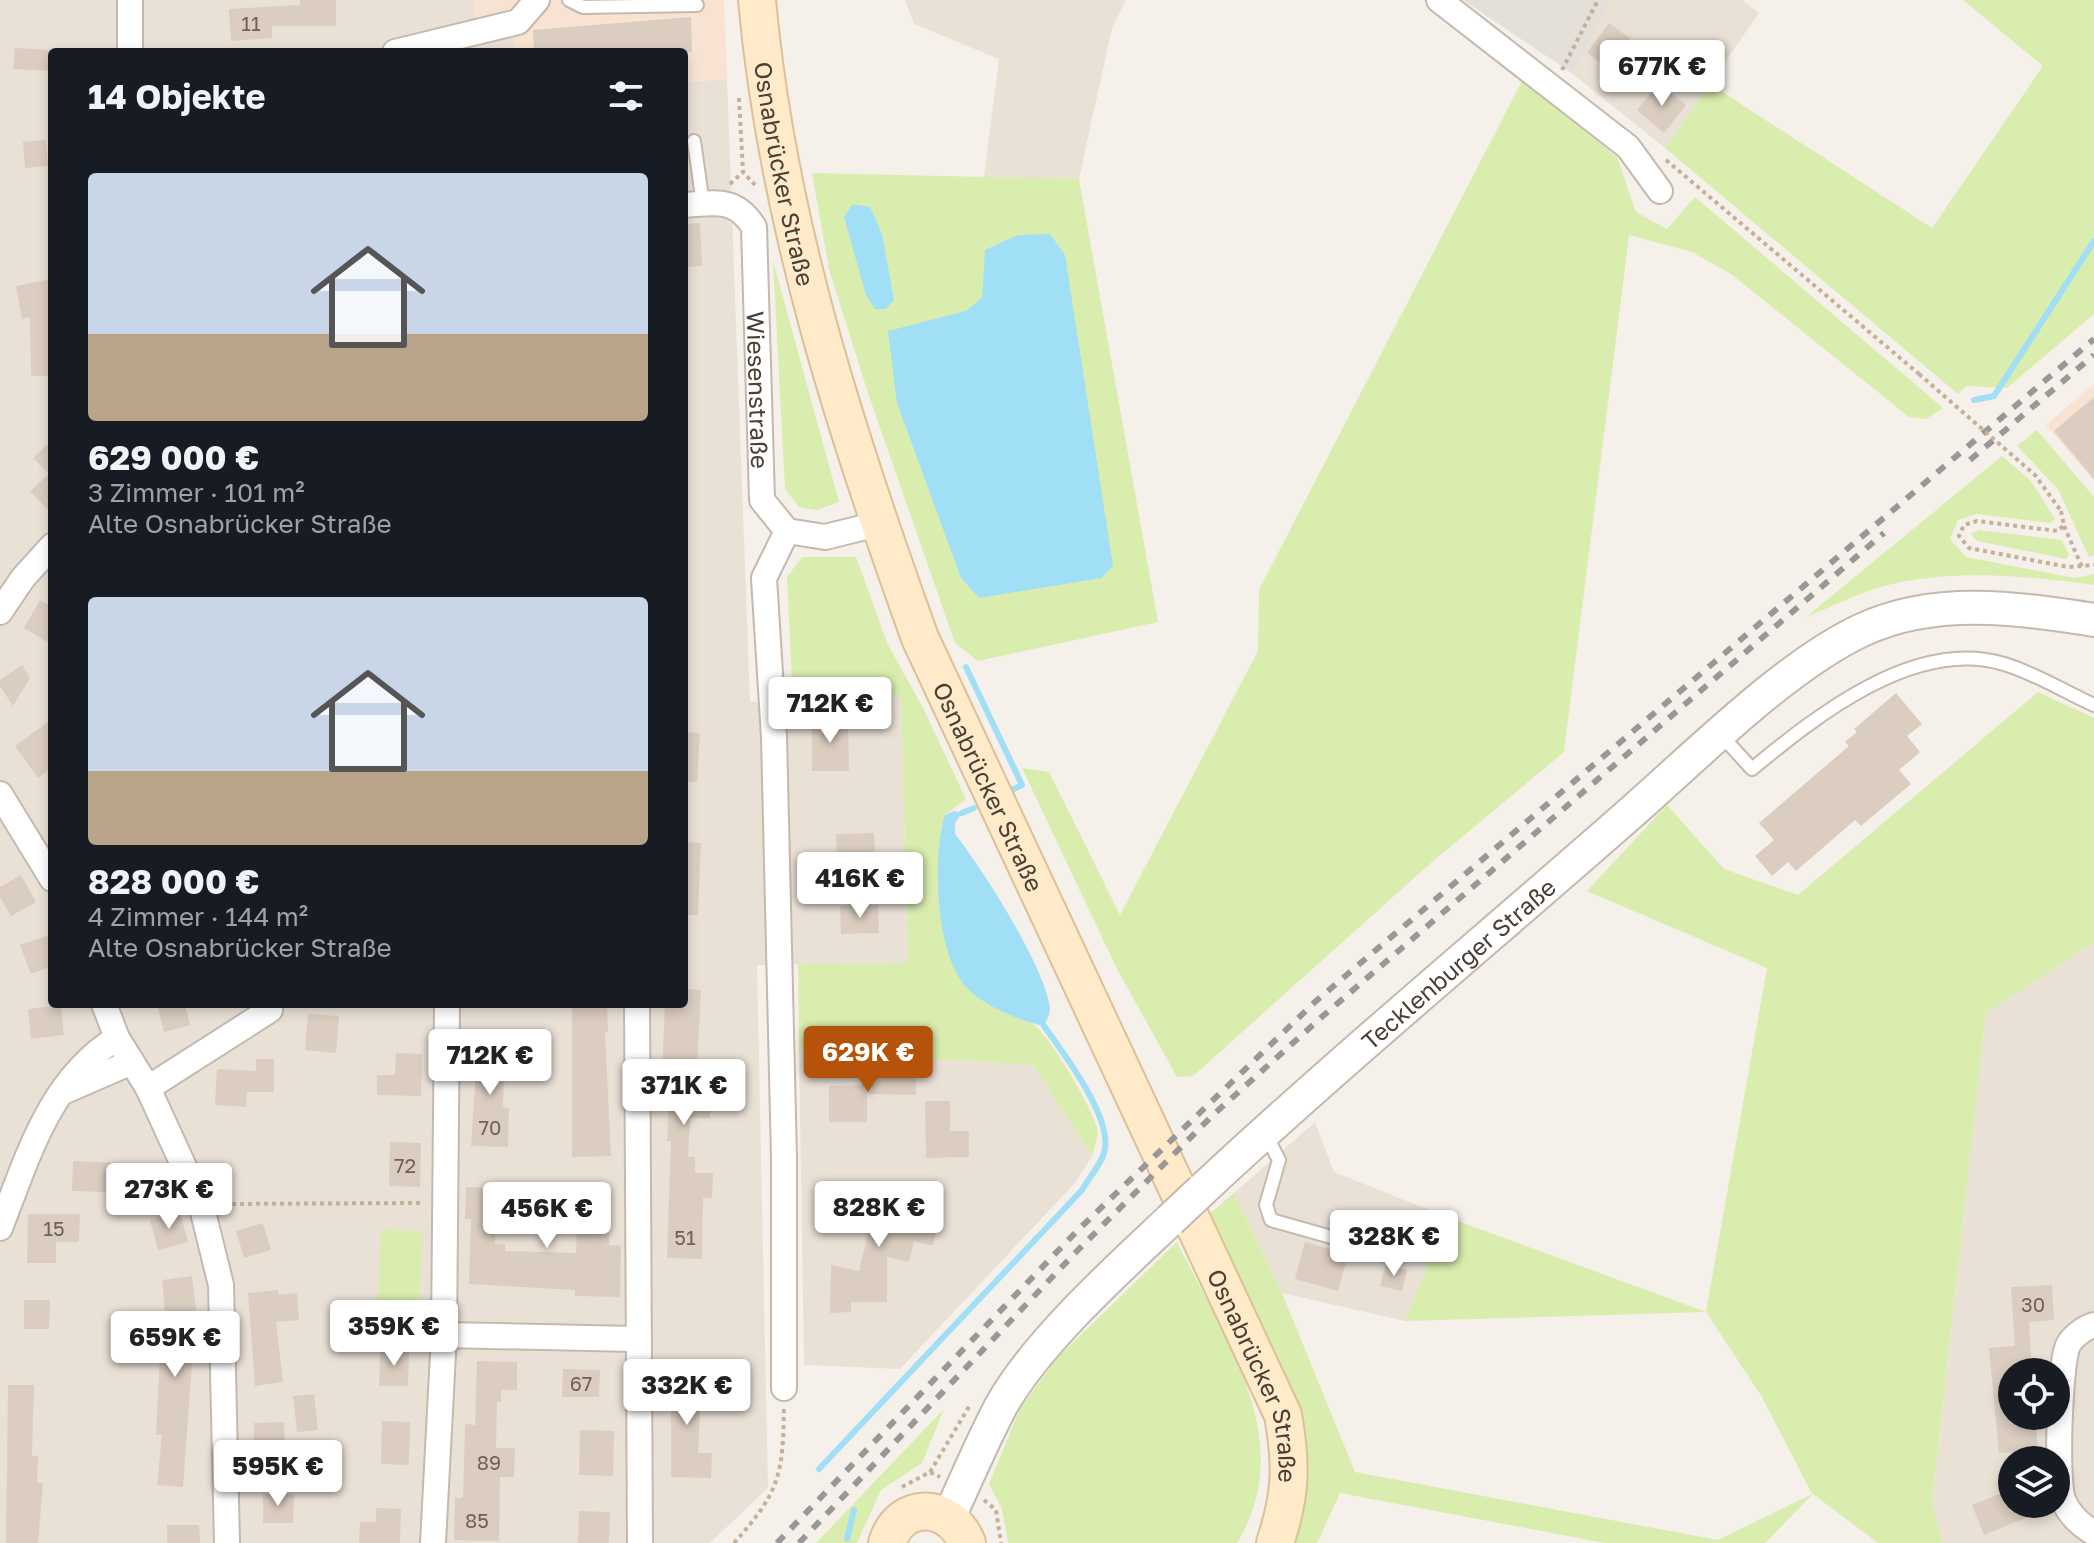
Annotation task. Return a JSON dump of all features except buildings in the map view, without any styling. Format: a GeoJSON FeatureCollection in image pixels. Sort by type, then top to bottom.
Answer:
{"type":"FeatureCollection","features":[{"type":"Feature","properties":{"kind":"main road","name":"Osnabrücker Straße"},"geometry":{"type":"LineString","coordinates":[[757,0],[774,130],[805,284],[836,397],[878,524],[920,638],[1283,1415],[1291,1458],[1288,1504],[1275,1543]]}},
{"type":"Feature","properties":{"kind":"main road"},"geometry":{"type":"LineString","coordinates":[[887,1543],[897,1524],[908,1516],[935,1512],[958,1530]]}},
{"type":"Feature","properties":{"kind":"street"},"geometry":{"type":"LineString","coordinates":[[130,0],[130,48]]}},
{"type":"Feature","properties":{"kind":"street"},"geometry":{"type":"LineString","coordinates":[[411,48],[518,22],[537,0]]}},
{"type":"Feature","properties":{"kind":"street"},"geometry":{"type":"LineString","coordinates":[[1439,0],[1555,87],[1628,147],[1660,191]]}},
{"type":"Feature","properties":{"kind":"street","name":"Wiesenstraße"},"geometry":{"type":"LineString","coordinates":[[693,204],[728,203],[744,211],[754,227],[762,500],[787,531]]}},
{"type":"Feature","properties":{"kind":"street"},"geometry":{"type":"LineString","coordinates":[[784,1388],[784,1158],[774,737],[764,578],[787,531],[825,537],[878,524]]}},
{"type":"Feature","properties":{"kind":"street"},"geometry":{"type":"LineString","coordinates":[[0,612],[23,578],[48,550]]}},
{"type":"Feature","properties":{"kind":"street","name":"Tecklenburger Straße"},"geometry":{"type":"LineString","coordinates":[[958,1530],[1002,1405],[1022,1375],[1050,1342],[1170,1220],[1264,1133],[1721,735],[1820,655],[1862,630],[1909,614],[1957,607],[2009,609],[2094,620]]}},
{"type":"Feature","properties":{"kind":"street"},"geometry":{"type":"LineString","coordinates":[[0,794],[48,872]]}},
{"type":"Feature","properties":{"kind":"street"},"geometry":{"type":"LineString","coordinates":[[106,1008],[117,1038],[148,1088],[201,1204],[221,1285],[227,1543]]}},
{"type":"Feature","properties":{"kind":"street"},"geometry":{"type":"LineString","coordinates":[[433,1543],[444,1335],[447,1008]]}},
{"type":"Feature","properties":{"kind":"street"},"geometry":{"type":"LineString","coordinates":[[637,1008],[636,1339],[641,1377],[640,1543]]}},
{"type":"Feature","properties":{"kind":"street"},"geometry":{"type":"LineString","coordinates":[[148,1088],[270,1010]]}},
{"type":"Feature","properties":{"kind":"street"},"geometry":{"type":"LineString","coordinates":[[0,1228],[43,1120],[90,1054],[117,1038]]}},
{"type":"Feature","properties":{"kind":"street"},"geometry":{"type":"LineString","coordinates":[[61,1093],[132,1062]]}},
{"type":"Feature","properties":{"kind":"street"},"geometry":{"type":"LineString","coordinates":[[2094,1325],[2085,1328],[2067,1346],[2059,1422],[2062,1501],[2084,1527],[2094,1533]]}},
{"type":"Feature","properties":{"kind":"street"},"geometry":{"type":"LineString","coordinates":[[444,1335],[636,1339]]}},
{"type":"Feature","properties":{"kind":"lane"},"geometry":{"type":"LineString","coordinates":[[569,0],[583,7],[697,5]]}},
{"type":"Feature","properties":{"kind":"lane"},"geometry":{"type":"LineString","coordinates":[[693,204],[694,141]]}},
{"type":"Feature","properties":{"kind":"lane"},"geometry":{"type":"LineString","coordinates":[[1721,735],[1752,769],[1811,720],[1884,677],[1962,658],[2004,664],[2094,705]]}},
{"type":"Feature","properties":{"kind":"lane"},"geometry":{"type":"LineString","coordinates":[[1264,1133],[1276,1149],[1279,1160],[1266,1205],[1271,1220],[1388,1253]]}},
{"type":"Feature","properties":{"kind":"path"},"geometry":{"type":"LineString","coordinates":[[1555,87],[1598,0]]}},
{"type":"Feature","properties":{"kind":"path"},"geometry":{"type":"LineString","coordinates":[[1691,181],[2035,475],[2061,511],[2082,567]]}},
{"type":"Feature","properties":{"kind":"path"},"geometry":{"type":"LineString","coordinates":[[2064,525],[2058,531],[1977,521],[1964,525],[1959,536],[1969,548],[2082,567],[2094,565]]}},
{"type":"Feature","properties":{"kind":"path"},"geometry":{"type":"LineString","coordinates":[[201,1204],[445,1204]]}},
{"type":"Feature","properties":{"kind":"path"},"geometry":{"type":"LineString","coordinates":[[734,1543],[776,1490],[784,1443],[784,1388]]}},
{"type":"Feature","properties":{"kind":"shaded area"},"geometry":{"type":"Polygon","coordinates":[[[0,0],[473,0],[479,40],[515,34],[515,48],[48,48],[48,1008],[688,1008],[688,82],[727,79],[750,702],[901,696],[908,963],[757,965],[768,1488],[710,1543],[0,1543],[0,0]]]}},
{"type":"Feature","properties":{"kind":"shaded area"},"geometry":{"type":"Polygon","coordinates":[[[473,0],[724,0],[727,79],[688,82],[688,48],[515,48],[514,34],[479,40],[473,0]]]}},
{"type":"Feature","properties":{"kind":"shaded area"},"geometry":{"type":"Polygon","coordinates":[[[905,0],[1126,0],[1112,28],[1079,179],[984,177],[999,59],[914,24],[905,0]]]}},
{"type":"Feature","properties":{"kind":"shaded area"},"geometry":{"type":"Polygon","coordinates":[[[1463,0],[1612,0],[1573,74],[1463,0]]]}},
{"type":"Feature","properties":{"kind":"shaded area"},"geometry":{"type":"Polygon","coordinates":[[[1612,0],[1742,0],[1759,13],[1665,148],[1573,74],[1612,0]]]}},
{"type":"Feature","properties":{"kind":"shaded area"},"geometry":{"type":"Polygon","coordinates":[[[2094,384],[2094,481],[2046,425],[2094,384]]]}},
{"type":"Feature","properties":{"kind":"shaded area"},"geometry":{"type":"Polygon","coordinates":[[[2094,942],[2094,1543],[1942,1543],[1932,1504],[1986,1013],[2094,942]]]}},
{"type":"Feature","properties":{"kind":"shaded area"},"geometry":{"type":"Polygon","coordinates":[[[799,1051],[1033,1065],[1092,1156],[1075,1183],[900,1369],[804,1365],[799,1051]]]}},
{"type":"Feature","properties":{"kind":"shaded area"},"geometry":{"type":"Polygon","coordinates":[[[1315,1122],[1334,1172],[1447,1217],[1405,1321],[1282,1293],[1234,1193],[1315,1122]]]}},
{"type":"Feature","properties":{"kind":"green space"},"geometry":{"type":"Polygon","coordinates":[[[1963,0],[2094,0],[2094,314],[2007,388],[1966,386],[1958,394],[1665,148],[1710,84],[1932,228],[2043,66],[1963,0]]]}},
{"type":"Feature","properties":{"kind":"green space"},"geometry":{"type":"Polygon","coordinates":[[[1522,81],[1617,157],[1636,212],[1667,229],[1695,197],[1943,408],[1926,419],[1909,417],[1731,274],[1692,252],[1629,235],[1564,752],[1432,862],[1193,1076],[1177,1077],[1116,967],[1022,768],[1049,772],[1120,915],[1258,651],[1259,590],[1522,81]]]}},
{"type":"Feature","properties":{"kind":"green space"},"geometry":{"type":"Polygon","coordinates":[[[812,173],[1079,179],[1158,622],[978,661],[955,643],[868,393],[829,269],[812,173]]]}},
{"type":"Feature","properties":{"kind":"green space"},"geometry":{"type":"Polygon","coordinates":[[[773,261],[839,502],[817,510],[799,507],[785,489],[773,261]]]}},
{"type":"Feature","properties":{"kind":"green space"},"geometry":{"type":"Polygon","coordinates":[[[2037,430],[2094,497],[2094,555],[2089,557],[2058,489],[2017,446],[2037,430]]]}},
{"type":"Feature","properties":{"kind":"green space"},"geometry":{"type":"Polygon","coordinates":[[[2002,456],[2031,481],[2055,519],[2051,523],[1976,514],[1958,520],[1950,539],[1966,557],[2074,578],[2094,574],[2094,585],[1968,575],[1917,579],[1870,590],[1806,617],[2002,456]]]}},
{"type":"Feature","properties":{"kind":"green space"},"geometry":{"type":"Polygon","coordinates":[[[1979,530],[2062,540],[2069,555],[2066,559],[1977,541],[1971,534],[1979,530]]]}},
{"type":"Feature","properties":{"kind":"green space"},"geometry":{"type":"Polygon","coordinates":[[[802,557],[856,557],[888,645],[922,706],[966,799],[945,815],[944,918],[950,957],[957,973],[972,991],[1032,1023],[1059,1056],[1097,1127],[1092,1156],[1033,1065],[799,1051],[798,964],[908,963],[901,696],[793,701],[787,577],[802,557]]]}},
{"type":"Feature","properties":{"kind":"green space"},"geometry":{"type":"Polygon","coordinates":[[[2038,692],[2094,718],[2094,942],[1986,1013],[1932,1503],[1942,1543],[1878,1543],[1813,1494],[1765,1543],[1605,1543],[1340,1493],[1317,1543],[1292,1543],[1305,1502],[1307,1452],[1295,1402],[1208,1215],[1234,1193],[1282,1293],[1355,1472],[1718,1540],[1812,1494],[1762,1397],[1706,1312],[1767,968],[1587,891],[1667,805],[1724,869],[1798,895],[2038,692]]]}},
{"type":"Feature","properties":{"kind":"green space"},"geometry":{"type":"Polygon","coordinates":[[[1447,1217],[1706,1312],[1405,1321],[1447,1217]]]}},
{"type":"Feature","properties":{"kind":"green space"},"geometry":{"type":"Polygon","coordinates":[[[381,1229],[423,1231],[418,1316],[377,1315],[381,1229]]]}},
{"type":"Feature","properties":{"kind":"green space"},"geometry":{"type":"Polygon","coordinates":[[[1177,1242],[1233,1351],[1258,1427],[1261,1466],[1254,1504],[1237,1543],[1008,1543],[1002,1509],[989,1484],[1020,1409],[1058,1357],[1177,1242]]]}},
{"type":"Feature","properties":{"kind":"green space"},"geometry":{"type":"Polygon","coordinates":[[[944,1409],[922,1463],[881,1490],[857,1543],[816,1543],[944,1409]]]}},
{"type":"Feature","properties":{"kind":"water"},"geometry":{"type":"Polygon","coordinates":[[[853,204],[870,207],[882,234],[894,300],[886,309],[875,309],[866,295],[844,217],[853,204]]]}},
{"type":"Feature","properties":{"kind":"water"},"geometry":{"type":"Polygon","coordinates":[[[1050,234],[1065,255],[1113,566],[1101,578],[979,598],[961,578],[897,403],[888,331],[966,311],[982,298],[985,250],[1018,235],[1050,234]]]}},
{"type":"Feature","properties":{"kind":"water"},"geometry":{"type":"Polygon","coordinates":[[[954,811],[962,813],[955,823],[955,834],[996,894],[1037,969],[1050,1009],[1044,1026],[1014,1017],[983,1001],[967,988],[956,973],[943,930],[938,879],[938,855],[945,815],[954,811]]]}},
{"type":"Feature","properties":{"kind":"waterway"},"geometry":{"type":"LineString","coordinates":[[1974,400],[1994,396],[2094,241]]}},
{"type":"Feature","properties":{"kind":"waterway"},"geometry":{"type":"LineString","coordinates":[[966,667],[1022,785],[1008,792]]}},
{"type":"Feature","properties":{"kind":"waterway"},"geometry":{"type":"LineString","coordinates":[[962,813],[974,808]]}},
{"type":"Feature","properties":{"kind":"waterway"},"geometry":{"type":"LineString","coordinates":[[819,1469],[1082,1190],[1100,1163],[1105,1139],[1095,1105],[1044,1026]]}},
{"type":"Feature","properties":{"kind":"waterway"},"geometry":{"type":"LineString","coordinates":[[847,1539],[854,1510]]}},
{"type":"Feature","properties":{"kind":"railway"},"geometry":{"type":"LineString","coordinates":[[777,1543],[1078,1230],[1316,1001],[2094,339]]}},
{"type":"Feature","properties":{"kind":"railway"},"geometry":{"type":"LineString","coordinates":[[1970,460],[2094,355]]}},
{"type":"Feature","properties":{"kind":"railway"},"geometry":{"type":"LineString","coordinates":[[799,1543],[1078,1250],[1213,1115],[1324,1015],[1884,533]]}}]}
